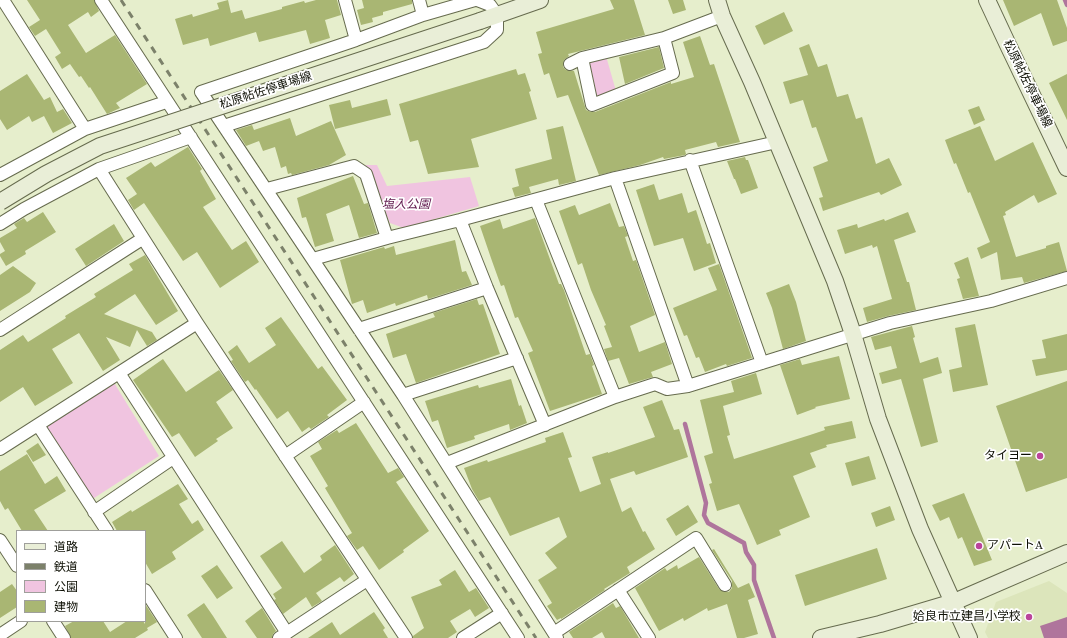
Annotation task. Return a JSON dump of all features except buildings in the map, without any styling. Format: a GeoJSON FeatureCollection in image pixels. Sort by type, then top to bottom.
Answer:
{"type":"FeatureCollection","features":[{"type":"Feature","properties":{"kind":"street"},"geometry":{"type":"LineString","coordinates":[[101,0],[166,102],[191,137],[518,638]]}},
{"type":"Feature","properties":{"kind":"street"},"geometry":{"type":"LineString","coordinates":[[345,0],[356,40]]}},
{"type":"Feature","properties":{"kind":"street"},"geometry":{"type":"LineString","coordinates":[[420,0],[423,15]]}},
{"type":"Feature","properties":{"kind":"street"},"geometry":{"type":"LineString","coordinates":[[224,126],[484,42],[497,30],[492,7],[476,0],[423,15],[356,40],[201,92],[403,395],[556,636],[618,590],[696,538],[725,585]]}},
{"type":"Feature","properties":{"kind":"street","name":"松原帖佐停車場線"},"geometry":{"type":"LineString","coordinates":[[0,202],[46,174],[100,146],[480,22],[492,7],[540,0]]}},
{"type":"Feature","properties":{"kind":"street"},"geometry":{"type":"LineString","coordinates":[[717,0],[722,16],[752,82],[835,281],[853,334],[878,419],[920,529],[969,638]]}},
{"type":"Feature","properties":{"kind":"street","name":"松原帖佐停車場線"},"geometry":{"type":"LineString","coordinates":[[987,0],[1067,168]]}},
{"type":"Feature","properties":{"kind":"street"},"geometry":{"type":"LineString","coordinates":[[4,8],[85,129]]}},
{"type":"Feature","properties":{"kind":"street"},"geometry":{"type":"LineString","coordinates":[[570,64],[582,58],[664,38],[722,16]]}},
{"type":"Feature","properties":{"kind":"street"},"geometry":{"type":"LineString","coordinates":[[582,58],[592,105],[674,73],[664,38]]}},
{"type":"Feature","properties":{"kind":"street"},"geometry":{"type":"LineString","coordinates":[[0,175],[85,129],[166,102]]}},
{"type":"Feature","properties":{"kind":"street"},"geometry":{"type":"LineString","coordinates":[[0,224],[24,209],[99,169],[191,137]]}},
{"type":"Feature","properties":{"kind":"street"},"geometry":{"type":"LineString","coordinates":[[313,259],[615,178],[690,160],[777,142]]}},
{"type":"Feature","properties":{"kind":"street"},"geometry":{"type":"LineString","coordinates":[[690,160],[762,363]]}},
{"type":"Feature","properties":{"kind":"street"},"geometry":{"type":"LineString","coordinates":[[267,189],[354,166],[366,174],[387,238]]}},
{"type":"Feature","properties":{"kind":"street"},"geometry":{"type":"LineString","coordinates":[[99,169],[142,239],[406,638]]}},
{"type":"Feature","properties":{"kind":"street"},"geometry":{"type":"LineString","coordinates":[[615,178],[688,386]]}},
{"type":"Feature","properties":{"kind":"street"},"geometry":{"type":"LineString","coordinates":[[536,200],[615,397]]}},
{"type":"Feature","properties":{"kind":"street"},"geometry":{"type":"LineString","coordinates":[[460,220],[487,288],[546,425]]}},
{"type":"Feature","properties":{"kind":"street"},"geometry":{"type":"LineString","coordinates":[[0,330],[142,239]]}},
{"type":"Feature","properties":{"kind":"street"},"geometry":{"type":"LineString","coordinates":[[447,463],[615,397],[655,384],[668,389],[688,386],[890,323],[991,301],[1067,278]]}},
{"type":"Feature","properties":{"kind":"street"},"geometry":{"type":"LineString","coordinates":[[359,329],[487,288]]}},
{"type":"Feature","properties":{"kind":"street"},"geometry":{"type":"LineString","coordinates":[[0,449],[197,323]]}},
{"type":"Feature","properties":{"kind":"street"},"geometry":{"type":"LineString","coordinates":[[403,395],[517,358]]}},
{"type":"Feature","properties":{"kind":"street"},"geometry":{"type":"LineString","coordinates":[[118,373],[173,458],[283,635],[367,580]]}},
{"type":"Feature","properties":{"kind":"street"},"geometry":{"type":"LineString","coordinates":[[285,456],[364,402]]}},
{"type":"Feature","properties":{"kind":"street"},"geometry":{"type":"LineString","coordinates":[[38,425],[106,530]]}},
{"type":"Feature","properties":{"kind":"street"},"geometry":{"type":"LineString","coordinates":[[94,512],[173,458]]}},
{"type":"Feature","properties":{"kind":"street"},"geometry":{"type":"LineString","coordinates":[[0,540],[16,564]]}},
{"type":"Feature","properties":{"kind":"street"},"geometry":{"type":"LineString","coordinates":[[821,638],[880,624],[954,602],[1067,553]]}},
{"type":"Feature","properties":{"kind":"street"},"geometry":{"type":"LineString","coordinates":[[618,590],[649,638]]}},
{"type":"Feature","properties":{"kind":"street"},"geometry":{"type":"LineString","coordinates":[[146,592],[176,638]]}},
{"type":"Feature","properties":{"kind":"street"},"geometry":{"type":"LineString","coordinates":[[463,638],[502,613]]}},
{"type":"Feature","properties":{"kind":"street"},"geometry":{"type":"LineString","coordinates":[[0,635],[20,622]]}},
{"type":"Feature","properties":{"kind":"street"},"geometry":{"type":"LineString","coordinates":[[54,622],[64,638]]}},
{"type":"Feature","properties":{"kind":"shaded area","name":"姶良市立建昌小学校"},"geometry":{"type":"Polygon","coordinates":[[[1049,581],[1067,593],[1067,638],[988,638],[985,632],[996,602],[1049,581]]]}},
{"type":"Feature","properties":{"kind":"shaded area"},"geometry":{"type":"Polygon","coordinates":[[[1067,617],[1067,638],[1044,638],[1040,626],[1067,617]]]}},
{"type":"Feature","properties":{"kind":"green space"},"geometry":{"type":"Polygon","coordinates":[[[606,56],[616,91],[601,97],[594,95],[587,69],[590,60],[606,56]]]}},
{"type":"Feature","properties":{"kind":"green space","name":"塩入公園"},"geometry":{"type":"Polygon","coordinates":[[[365,165],[377,165],[387,186],[470,177],[479,206],[404,228],[390,223],[365,165]]]}},
{"type":"Feature","properties":{"kind":"green space"},"geometry":{"type":"Polygon","coordinates":[[[113,381],[159,456],[91,500],[46,426],[113,381]]]}},
{"type":"Feature","properties":{"kind":"waterway"},"geometry":{"type":"LineString","coordinates":[[1065,0],[1067,5]]}},
{"type":"Feature","properties":{"kind":"waterway"},"geometry":{"type":"LineString","coordinates":[[685,424],[706,503],[704,515],[708,523],[744,543],[746,552],[754,565],[754,580],[774,638]]}},
{"type":"Feature","properties":{"kind":"railway"},"geometry":{"type":"LineString","coordinates":[[121,0],[536,638]]}},
{"type":"Feature","properties":{"kind":"place","name":"タイヨー"},"geometry":{"type":"Point","coordinates":[1040,456]}},
{"type":"Feature","properties":{"kind":"place","name":"アパートA"},"geometry":{"type":"Point","coordinates":[979,546]}},
{"type":"Feature","properties":{"kind":"place","name":"姶良市立建昌小学校"},"geometry":{"type":"Point","coordinates":[1029,617]}}]}
